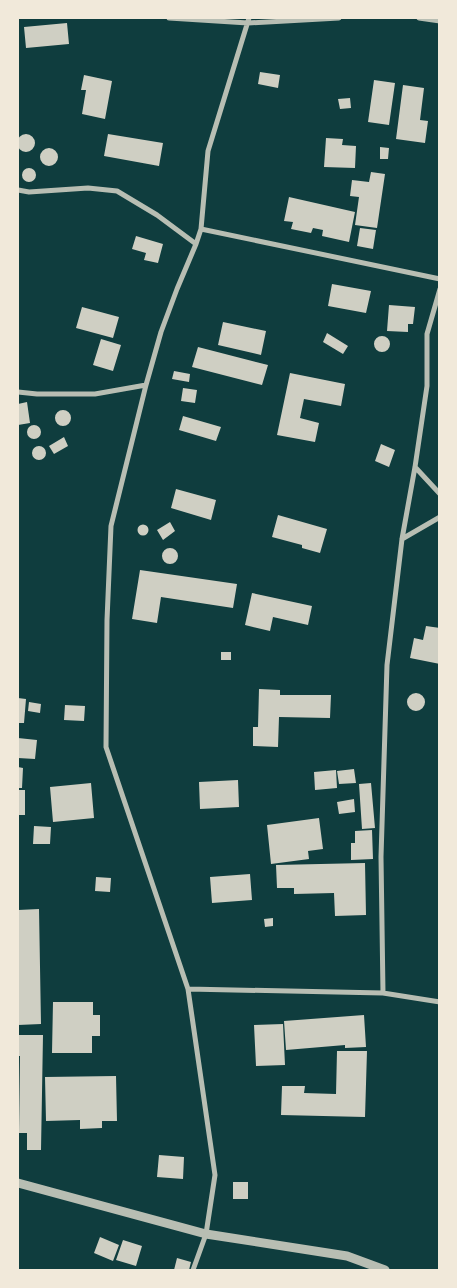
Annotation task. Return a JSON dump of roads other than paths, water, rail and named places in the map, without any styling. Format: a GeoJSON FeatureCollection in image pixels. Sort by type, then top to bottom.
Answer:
{"type":"FeatureCollection","features":[{"type":"Feature","properties":{"kind":"street"},"geometry":{"type":"LineString","coordinates":[[169,18],[248,20],[338,18]]}},
{"type":"Feature","properties":{"kind":"street"},"geometry":{"type":"LineString","coordinates":[[419,18],[440,21]]}},
{"type":"Feature","properties":{"kind":"street"},"geometry":{"type":"LineString","coordinates":[[194,1270],[206,1234],[214,1175],[188,989],[106,747],[112,526],[146,385],[161,332],[201,229],[208,151],[248,20]]}},
{"type":"Feature","properties":{"kind":"street"},"geometry":{"type":"LineString","coordinates":[[18,190],[29,192],[88,188],[117,191],[157,215],[196,244]]}},
{"type":"Feature","properties":{"kind":"street"},"geometry":{"type":"LineString","coordinates":[[201,229],[440,279]]}},
{"type":"Feature","properties":{"kind":"street"},"geometry":{"type":"LineString","coordinates":[[383,993],[382,857],[387,665],[402,539],[427,386],[427,334],[440,289]]}},
{"type":"Feature","properties":{"kind":"street"},"geometry":{"type":"LineString","coordinates":[[18,392],[36,394],[95,394],[146,385]]}},
{"type":"Feature","properties":{"kind":"street"},"geometry":{"type":"LineString","coordinates":[[415,466],[440,494]]}},
{"type":"Feature","properties":{"kind":"street"},"geometry":{"type":"LineString","coordinates":[[402,539],[440,517]]}},
{"type":"Feature","properties":{"kind":"street"},"geometry":{"type":"LineString","coordinates":[[188,989],[383,993],[440,1002]]}},
{"type":"Feature","properties":{"kind":"street"},"geometry":{"type":"LineString","coordinates":[[18,1183],[206,1234],[347,1256],[385,1270]]}}]}
